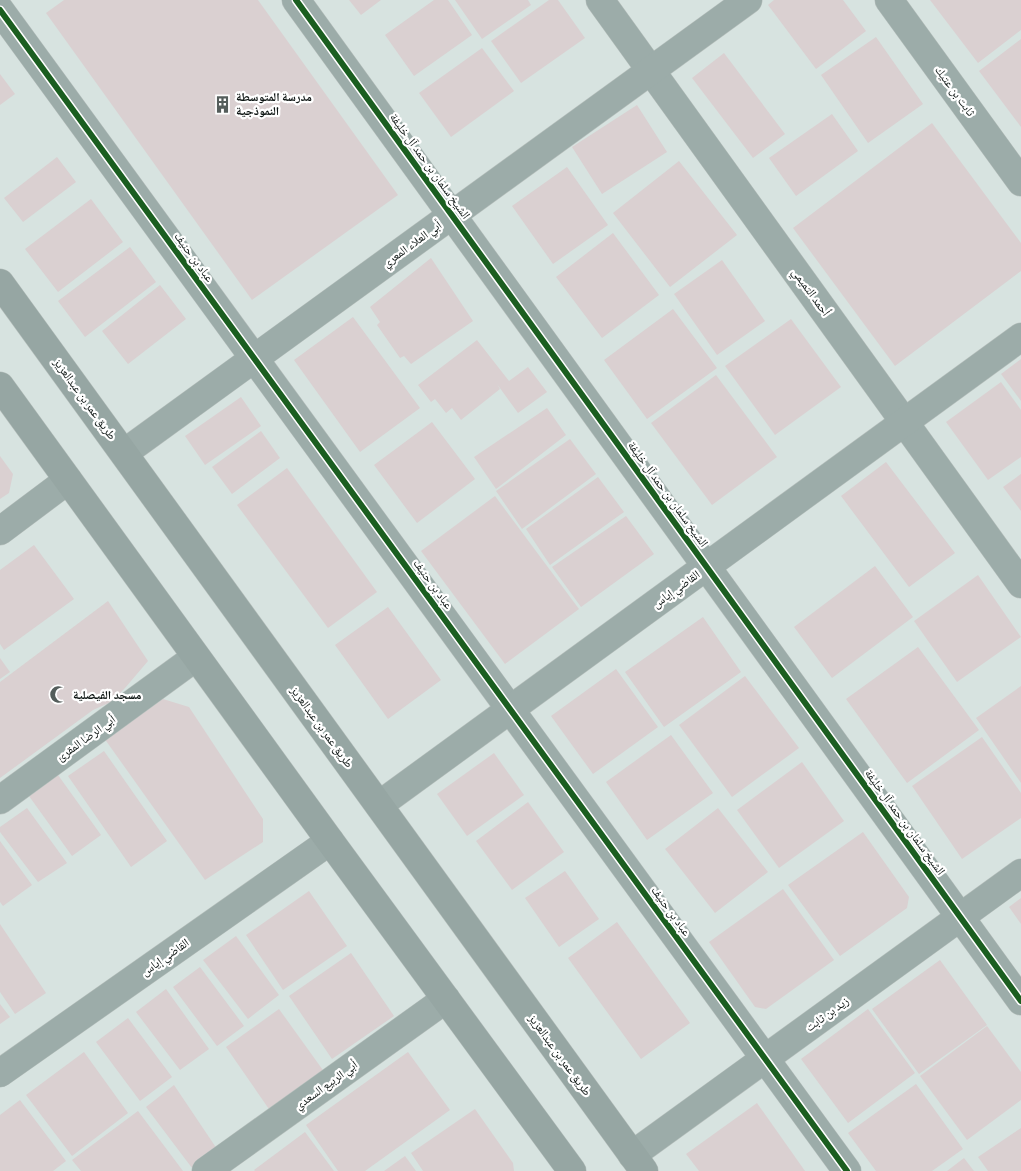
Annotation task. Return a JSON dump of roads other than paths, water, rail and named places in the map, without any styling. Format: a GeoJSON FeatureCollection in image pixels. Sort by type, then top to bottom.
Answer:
{"type":"FeatureCollection","features":[{"type":"Feature","properties":{"kind":"main road","name":"طريق عمر بن عبدالعزيز"},"geometry":{"type":"LineString","coordinates":[[0,283],[638,1163]]}},
{"type":"Feature","properties":{"kind":"main road"},"geometry":{"type":"LineString","coordinates":[[0,386],[572,1171]]}},
{"type":"Feature","properties":{"kind":"street","name":"الشيخ سلمان بن حمد آل خليفة"},"geometry":{"type":"LineString","coordinates":[[296,0],[1021,1001]]}},
{"type":"Feature","properties":{"kind":"street","name":"أحمد التميمي"},"geometry":{"type":"LineString","coordinates":[[600,0],[1021,584]]}},
{"type":"Feature","properties":{"kind":"street","name":"أبي العلاء المعري"},"geometry":{"type":"LineString","coordinates":[[124,453],[748,0]]}},
{"type":"Feature","properties":{"kind":"street","name":"ثابت بن عتيك"},"geometry":{"type":"LineString","coordinates":[[889,0],[1021,182]]}},
{"type":"Feature","properties":{"kind":"street","name":"عباد بن حنيف"},"geometry":{"type":"LineString","coordinates":[[0,10],[847,1171]]}},
{"type":"Feature","properties":{"kind":"street","name":"القاضي إياس"},"geometry":{"type":"LineString","coordinates":[[379,805],[1021,337]]}},
{"type":"Feature","properties":{"kind":"street"},"geometry":{"type":"LineString","coordinates":[[0,531],[68,480]]}},
{"type":"Feature","properties":{"kind":"street","name":"أبي الرضا المقرئ"},"geometry":{"type":"LineString","coordinates":[[0,800],[196,657]]}},
{"type":"Feature","properties":{"kind":"street","name":"القاضي إياس"},"geometry":{"type":"LineString","coordinates":[[0,1073],[330,841]]}},
{"type":"Feature","properties":{"kind":"street","name":"زيد بن ثابت"},"geometry":{"type":"LineString","coordinates":[[638,1163],[765,1059],[1021,872]]}},
{"type":"Feature","properties":{"kind":"street","name":"أبي الربيع السعدي"},"geometry":{"type":"LineString","coordinates":[[206,1171],[446,999]]}},
{"type":"Feature","properties":{"kind":"place","name":"مدرسة المتوسطة النموذجية"},"geometry":{"type":"Point","coordinates":[222,104]}},
{"type":"Feature","properties":{"kind":"place","name":"مسجد الفيصلية"},"geometry":{"type":"Point","coordinates":[59,695]}}]}
